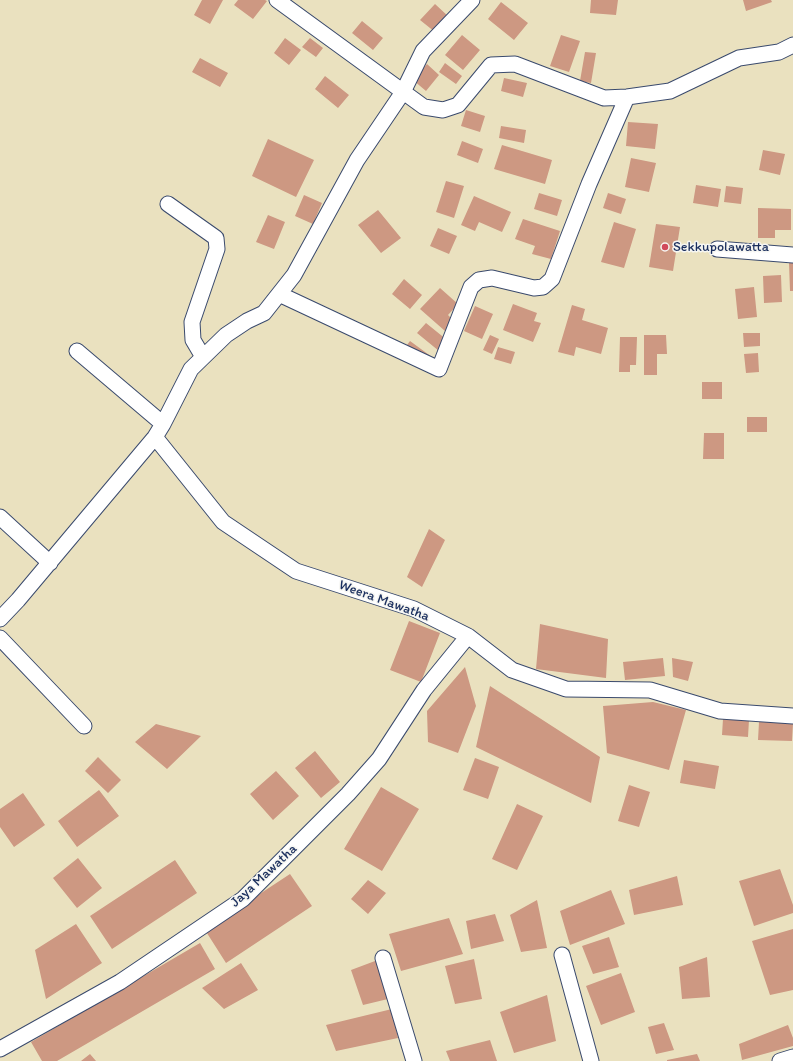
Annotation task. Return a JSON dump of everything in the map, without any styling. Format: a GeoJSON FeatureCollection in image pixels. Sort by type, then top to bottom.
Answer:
{"type":"FeatureCollection","features":[{"type":"Feature","properties":{"kind":"street"},"geometry":{"type":"LineString","coordinates":[[277,0],[424,107],[443,110],[458,105],[491,65],[515,64],[604,98],[627,97],[670,90],[739,58],[779,52],[793,44]]}},
{"type":"Feature","properties":{"kind":"street"},"geometry":{"type":"LineString","coordinates":[[0,619],[50,563],[155,437],[191,369],[226,335],[247,321],[264,313],[294,275],[357,160],[403,92],[423,51],[472,0]]}},
{"type":"Feature","properties":{"kind":"street"},"geometry":{"type":"LineString","coordinates":[[279,294],[439,369],[471,286],[479,280],[492,278],[534,288],[543,287],[552,279],[589,184],[627,97]]}},
{"type":"Feature","properties":{"kind":"street"},"geometry":{"type":"LineString","coordinates":[[168,204],[216,238],[217,249],[192,322],[193,340],[203,358]]}},
{"type":"Feature","properties":{"kind":"street"},"geometry":{"type":"LineString","coordinates":[[717,249],[793,255]]}},
{"type":"Feature","properties":{"kind":"street"},"geometry":{"type":"LineString","coordinates":[[78,351],[163,424]]}},
{"type":"Feature","properties":{"kind":"street","name":"Weera Mawatha"},"geometry":{"type":"LineString","coordinates":[[155,437],[223,522],[296,571],[414,609],[468,636],[512,670],[566,689],[650,690],[720,711],[793,716]]}},
{"type":"Feature","properties":{"kind":"street"},"geometry":{"type":"LineString","coordinates":[[0,517],[50,563]]}},
{"type":"Feature","properties":{"kind":"street","name":"Jaya Mawatha"},"geometry":{"type":"LineString","coordinates":[[0,1049],[120,982],[243,899],[348,794],[379,759],[424,690],[468,636]]}},
{"type":"Feature","properties":{"kind":"street"},"geometry":{"type":"LineString","coordinates":[[0,638],[84,726]]}},
{"type":"Feature","properties":{"kind":"street"},"geometry":{"type":"LineString","coordinates":[[562,955],[591,1061]]}},
{"type":"Feature","properties":{"kind":"street"},"geometry":{"type":"LineString","coordinates":[[383,958],[414,1061]]}},
{"type":"Feature","properties":{"kind":"street"},"geometry":{"type":"LineString","coordinates":[[780,1061],[793,1057]]}},
{"type":"Feature","properties":{"kind":"building"},"geometry":{"type":"Polygon","coordinates":[[[202,0],[223,0],[210,24],[194,15],[202,0]]]}},
{"type":"Feature","properties":{"kind":"building"},"geometry":{"type":"Polygon","coordinates":[[[238,0],[267,1],[253,19],[234,5],[238,0]]]}},
{"type":"Feature","properties":{"kind":"building"},"geometry":{"type":"Polygon","coordinates":[[[591,0],[618,0],[616,15],[590,13],[591,0]]]}},
{"type":"Feature","properties":{"kind":"building"},"geometry":{"type":"Polygon","coordinates":[[[743,0],[771,0],[772,2],[746,11],[743,0]]]}},
{"type":"Feature","properties":{"kind":"building"},"geometry":{"type":"Polygon","coordinates":[[[501,2],[528,23],[514,40],[488,19],[501,2]]]}},
{"type":"Feature","properties":{"kind":"building"},"geometry":{"type":"Polygon","coordinates":[[[435,4],[449,17],[435,32],[420,20],[435,4]]]}},
{"type":"Feature","properties":{"kind":"building"},"geometry":{"type":"Polygon","coordinates":[[[362,21],[383,38],[373,50],[352,33],[362,21]]]}},
{"type":"Feature","properties":{"kind":"building"},"geometry":{"type":"Polygon","coordinates":[[[462,35],[480,50],[463,70],[445,55],[462,35]]]}},
{"type":"Feature","properties":{"kind":"building"},"geometry":{"type":"Polygon","coordinates":[[[561,35],[580,41],[569,72],[550,66],[561,35]]]}},
{"type":"Feature","properties":{"kind":"building"},"geometry":{"type":"Polygon","coordinates":[[[285,38],[301,50],[289,65],[274,53],[285,38]]]}},
{"type":"Feature","properties":{"kind":"building"},"geometry":{"type":"Polygon","coordinates":[[[310,38],[323,48],[316,57],[302,47],[310,38]]]}},
{"type":"Feature","properties":{"kind":"building"},"geometry":{"type":"Polygon","coordinates":[[[585,52],[596,53],[591,83],[580,81],[585,52]]]}},
{"type":"Feature","properties":{"kind":"building"},"geometry":{"type":"Polygon","coordinates":[[[200,58],[228,73],[220,87],[192,72],[200,58]]]}},
{"type":"Feature","properties":{"kind":"building"},"geometry":{"type":"Polygon","coordinates":[[[445,63],[462,76],[456,84],[439,72],[445,63]]]}},
{"type":"Feature","properties":{"kind":"building"},"geometry":{"type":"Polygon","coordinates":[[[427,64],[439,75],[426,91],[413,80],[427,64]]]}},
{"type":"Feature","properties":{"kind":"building"},"geometry":{"type":"Polygon","coordinates":[[[325,76],[349,95],[338,108],[315,89],[325,76]]]}},
{"type":"Feature","properties":{"kind":"building"},"geometry":{"type":"Polygon","coordinates":[[[504,78],[527,83],[523,97],[501,91],[504,78]]]}},
{"type":"Feature","properties":{"kind":"building"},"geometry":{"type":"Polygon","coordinates":[[[466,110],[485,116],[480,132],[461,126],[466,110]]]}},
{"type":"Feature","properties":{"kind":"building"},"geometry":{"type":"Polygon","coordinates":[[[628,122],[658,124],[655,149],[626,146],[628,122]]]}},
{"type":"Feature","properties":{"kind":"building"},"geometry":{"type":"Polygon","coordinates":[[[501,126],[526,130],[524,143],[499,138],[501,126]]]}},
{"type":"Feature","properties":{"kind":"building"},"geometry":{"type":"Polygon","coordinates":[[[268,139],[314,160],[296,197],[252,176],[268,139]]]}},
{"type":"Feature","properties":{"kind":"building"},"geometry":{"type":"Polygon","coordinates":[[[462,141],[483,149],[478,163],[457,155],[462,141]]]}},
{"type":"Feature","properties":{"kind":"building"},"geometry":{"type":"Polygon","coordinates":[[[502,145],[552,160],[545,184],[494,169],[502,145]]]}},
{"type":"Feature","properties":{"kind":"building"},"geometry":{"type":"Polygon","coordinates":[[[763,150],[785,154],[780,175],[759,170],[763,150]]]}},
{"type":"Feature","properties":{"kind":"building"},"geometry":{"type":"Polygon","coordinates":[[[631,158],[656,163],[649,192],[625,187],[631,158]]]}},
{"type":"Feature","properties":{"kind":"building"},"geometry":{"type":"Polygon","coordinates":[[[446,181],[464,186],[454,218],[436,212],[446,181]]]}},
{"type":"Feature","properties":{"kind":"building"},"geometry":{"type":"Polygon","coordinates":[[[696,185],[721,189],[718,207],[693,203],[696,185]]]}},
{"type":"Feature","properties":{"kind":"building"},"geometry":{"type":"Polygon","coordinates":[[[726,186],[743,188],[741,204],[724,202],[726,186]]]}},
{"type":"Feature","properties":{"kind":"building"},"geometry":{"type":"Polygon","coordinates":[[[539,193],[562,200],[557,216],[534,209],[539,193]]]}},
{"type":"Feature","properties":{"kind":"building"},"geometry":{"type":"Polygon","coordinates":[[[608,193],[626,199],[621,214],[603,208],[608,193]]]}},
{"type":"Feature","properties":{"kind":"building"},"geometry":{"type":"Polygon","coordinates":[[[304,195],[322,203],[313,224],[295,216],[304,195]]]}},
{"type":"Feature","properties":{"kind":"building"},"geometry":{"type":"Polygon","coordinates":[[[474,196],[511,212],[502,232],[479,222],[475,231],[461,225],[474,196]]]}},
{"type":"Feature","properties":{"kind":"building"},"geometry":{"type":"Polygon","coordinates":[[[758,208],[791,209],[791,230],[775,230],[775,238],[758,238],[758,208]]]}},
{"type":"Feature","properties":{"kind":"building"},"geometry":{"type":"Polygon","coordinates":[[[378,210],[401,238],[381,253],[358,225],[378,210]]]}},
{"type":"Feature","properties":{"kind":"building"},"geometry":{"type":"Polygon","coordinates":[[[268,215],[285,222],[274,249],[256,242],[268,215]]]}},
{"type":"Feature","properties":{"kind":"building"},"geometry":{"type":"Polygon","coordinates":[[[523,219],[560,231],[551,259],[532,254],[535,246],[515,239],[523,219]]]}},
{"type":"Feature","properties":{"kind":"building"},"geometry":{"type":"Polygon","coordinates":[[[614,222],[636,229],[624,268],[601,262],[614,222]]]}},
{"type":"Feature","properties":{"kind":"building","name":"Sekkupolawatta"},"geometry":{"type":"Polygon","coordinates":[[[656,224],[680,227],[673,271],[649,267],[656,224]]]}},
{"type":"Feature","properties":{"kind":"building"},"geometry":{"type":"Polygon","coordinates":[[[438,228],[457,236],[449,254],[430,246],[438,228]]]}},
{"type":"Feature","properties":{"kind":"building"},"geometry":{"type":"Polygon","coordinates":[[[789,263],[793,263],[793,291],[790,291],[789,263]]]}},
{"type":"Feature","properties":{"kind":"building"},"geometry":{"type":"Polygon","coordinates":[[[781,275],[782,302],[764,303],[763,276],[781,275]]]}},
{"type":"Feature","properties":{"kind":"building"},"geometry":{"type":"Polygon","coordinates":[[[404,279],[422,295],[410,309],[392,294],[404,279]]]}},
{"type":"Feature","properties":{"kind":"building"},"geometry":{"type":"Polygon","coordinates":[[[754,287],[757,317],[738,319],[735,289],[754,287]]]}},
{"type":"Feature","properties":{"kind":"building"},"geometry":{"type":"Polygon","coordinates":[[[440,288],[458,304],[448,315],[454,321],[445,331],[420,309],[440,288]]]}},
{"type":"Feature","properties":{"kind":"building"},"geometry":{"type":"Polygon","coordinates":[[[513,304],[537,313],[534,321],[541,323],[533,342],[503,330],[513,304]]]}},
{"type":"Feature","properties":{"kind":"building"},"geometry":{"type":"Polygon","coordinates":[[[572,305],[585,309],[582,320],[608,328],[601,354],[576,347],[574,356],[558,352],[572,305]]]}},
{"type":"Feature","properties":{"kind":"building"},"geometry":{"type":"Polygon","coordinates":[[[475,306],[493,314],[482,339],[464,331],[475,306]]]}},
{"type":"Feature","properties":{"kind":"building"},"geometry":{"type":"Polygon","coordinates":[[[426,323],[447,340],[439,351],[417,333],[426,323]]]}},
{"type":"Feature","properties":{"kind":"building"},"geometry":{"type":"Polygon","coordinates":[[[743,333],[760,333],[760,346],[744,347],[743,333]]]}},
{"type":"Feature","properties":{"kind":"building"},"geometry":{"type":"Polygon","coordinates":[[[490,335],[499,339],[492,354],[483,350],[490,335]]]}},
{"type":"Feature","properties":{"kind":"building"},"geometry":{"type":"Polygon","coordinates":[[[644,335],[666,335],[667,354],[657,354],[657,375],[644,375],[644,335]]]}},
{"type":"Feature","properties":{"kind":"building"},"geometry":{"type":"Polygon","coordinates":[[[620,337],[637,337],[636,365],[630,365],[630,372],[619,372],[620,337]]]}},
{"type":"Feature","properties":{"kind":"building"},"geometry":{"type":"Polygon","coordinates":[[[410,341],[436,360],[428,372],[401,353],[410,341]]]}},
{"type":"Feature","properties":{"kind":"building"},"geometry":{"type":"Polygon","coordinates":[[[498,347],[515,352],[511,364],[494,359],[498,347]]]}},
{"type":"Feature","properties":{"kind":"building"},"geometry":{"type":"Polygon","coordinates":[[[758,353],[759,372],[746,373],[744,354],[758,353]]]}},
{"type":"Feature","properties":{"kind":"building"},"geometry":{"type":"Polygon","coordinates":[[[702,382],[722,382],[722,399],[702,399],[702,382]]]}},
{"type":"Feature","properties":{"kind":"building"},"geometry":{"type":"Polygon","coordinates":[[[747,417],[767,417],[767,432],[747,432],[747,417]]]}},
{"type":"Feature","properties":{"kind":"building"},"geometry":{"type":"Polygon","coordinates":[[[704,433],[724,433],[724,459],[703,459],[704,433]]]}},
{"type":"Feature","properties":{"kind":"building"},"geometry":{"type":"Polygon","coordinates":[[[429,529],[445,540],[422,587],[407,577],[429,529]]]}},
{"type":"Feature","properties":{"kind":"building"},"geometry":{"type":"Polygon","coordinates":[[[409,621],[440,633],[421,682],[390,670],[409,621]]]}},
{"type":"Feature","properties":{"kind":"building"},"geometry":{"type":"Polygon","coordinates":[[[540,624],[608,639],[606,678],[536,669],[540,624]]]}},
{"type":"Feature","properties":{"kind":"building"},"geometry":{"type":"Polygon","coordinates":[[[663,658],[665,676],[625,680],[623,662],[663,658]]]}},
{"type":"Feature","properties":{"kind":"building"},"geometry":{"type":"Polygon","coordinates":[[[672,658],[693,662],[688,681],[673,677],[672,658]]]}},
{"type":"Feature","properties":{"kind":"building"},"geometry":{"type":"Polygon","coordinates":[[[465,667],[476,706],[458,753],[428,742],[427,711],[465,667]]]}},
{"type":"Feature","properties":{"kind":"building"},"geometry":{"type":"Polygon","coordinates":[[[490,686],[600,757],[591,803],[476,747],[490,686]]]}},
{"type":"Feature","properties":{"kind":"building"},"geometry":{"type":"Polygon","coordinates":[[[653,702],[686,710],[669,770],[607,753],[603,706],[653,702]]]}},
{"type":"Feature","properties":{"kind":"building"},"geometry":{"type":"Polygon","coordinates":[[[723,719],[749,720],[748,737],[722,735],[723,719]]]}},
{"type":"Feature","properties":{"kind":"building"},"geometry":{"type":"Polygon","coordinates":[[[759,722],[793,723],[792,741],[758,740],[759,722]]]}},
{"type":"Feature","properties":{"kind":"building"},"geometry":{"type":"Polygon","coordinates":[[[156,724],[201,736],[167,769],[135,742],[156,724]]]}},
{"type":"Feature","properties":{"kind":"building"},"geometry":{"type":"Polygon","coordinates":[[[315,751],[340,782],[321,798],[295,768],[315,751]]]}},
{"type":"Feature","properties":{"kind":"building"},"geometry":{"type":"Polygon","coordinates":[[[98,757],[121,780],[108,793],[85,771],[98,757]]]}},
{"type":"Feature","properties":{"kind":"building"},"geometry":{"type":"Polygon","coordinates":[[[475,758],[499,767],[488,799],[463,790],[475,758]]]}},
{"type":"Feature","properties":{"kind":"building"},"geometry":{"type":"Polygon","coordinates":[[[684,760],[719,766],[715,789],[680,783],[684,760]]]}},
{"type":"Feature","properties":{"kind":"building"},"geometry":{"type":"Polygon","coordinates":[[[276,771],[299,796],[273,820],[250,794],[276,771]]]}},
{"type":"Feature","properties":{"kind":"building"},"geometry":{"type":"Polygon","coordinates":[[[629,785],[650,792],[639,827],[618,821],[629,785]]]}},
{"type":"Feature","properties":{"kind":"building"},"geometry":{"type":"Polygon","coordinates":[[[381,787],[419,809],[382,871],[344,849],[381,787]]]}},
{"type":"Feature","properties":{"kind":"building"},"geometry":{"type":"Polygon","coordinates":[[[99,790],[119,816],[77,847],[58,821],[99,790]]]}},
{"type":"Feature","properties":{"kind":"building"},"geometry":{"type":"Polygon","coordinates":[[[23,793],[45,825],[14,847],[0,827],[0,809],[23,793]]]}},
{"type":"Feature","properties":{"kind":"building"},"geometry":{"type":"Polygon","coordinates":[[[517,804],[543,816],[517,870],[492,859],[517,804]]]}},
{"type":"Feature","properties":{"kind":"building"},"geometry":{"type":"Polygon","coordinates":[[[78,858],[102,888],[77,908],[53,878],[78,858]]]}},
{"type":"Feature","properties":{"kind":"building"},"geometry":{"type":"Polygon","coordinates":[[[175,860],[197,893],[112,949],[90,916],[175,860]]]}},
{"type":"Feature","properties":{"kind":"building"},"geometry":{"type":"Polygon","coordinates":[[[780,869],[793,905],[793,913],[754,926],[739,881],[780,869]]]}},
{"type":"Feature","properties":{"kind":"building"},"geometry":{"type":"Polygon","coordinates":[[[290,874],[312,906],[226,963],[205,930],[290,874]]]}},
{"type":"Feature","properties":{"kind":"building"},"geometry":{"type":"Polygon","coordinates":[[[677,876],[683,905],[634,915],[629,890],[677,876]]]}},
{"type":"Feature","properties":{"kind":"building"},"geometry":{"type":"Polygon","coordinates":[[[368,880],[386,893],[368,914],[351,899],[368,880]]]}},
{"type":"Feature","properties":{"kind":"building"},"geometry":{"type":"Polygon","coordinates":[[[611,890],[625,924],[570,945],[560,911],[611,890]]]}},
{"type":"Feature","properties":{"kind":"building"},"geometry":{"type":"Polygon","coordinates":[[[537,900],[547,948],[521,952],[510,915],[537,900]]]}},
{"type":"Feature","properties":{"kind":"building"},"geometry":{"type":"Polygon","coordinates":[[[495,914],[504,941],[471,949],[466,921],[495,914]]]}},
{"type":"Feature","properties":{"kind":"building"},"geometry":{"type":"Polygon","coordinates":[[[449,918],[463,954],[401,971],[389,934],[449,918]]]}},
{"type":"Feature","properties":{"kind":"building"},"geometry":{"type":"Polygon","coordinates":[[[76,924],[102,963],[46,999],[35,950],[76,924]]]}},
{"type":"Feature","properties":{"kind":"building"},"geometry":{"type":"Polygon","coordinates":[[[793,929],[793,990],[770,995],[752,941],[793,929]]]}},
{"type":"Feature","properties":{"kind":"building"},"geometry":{"type":"Polygon","coordinates":[[[609,937],[619,967],[593,974],[582,946],[609,937]]]}},
{"type":"Feature","properties":{"kind":"building"},"geometry":{"type":"Polygon","coordinates":[[[200,943],[215,969],[57,1061],[42,1061],[31,1042],[200,943]]]}},
{"type":"Feature","properties":{"kind":"building"},"geometry":{"type":"Polygon","coordinates":[[[707,957],[710,997],[682,999],[679,967],[707,957]]]}},
{"type":"Feature","properties":{"kind":"building"},"geometry":{"type":"Polygon","coordinates":[[[383,958],[388,999],[363,1005],[351,970],[383,958]]]}},
{"type":"Feature","properties":{"kind":"building"},"geometry":{"type":"Polygon","coordinates":[[[474,959],[482,999],[455,1004],[445,966],[474,959]]]}},
{"type":"Feature","properties":{"kind":"building"},"geometry":{"type":"Polygon","coordinates":[[[241,963],[258,990],[224,1009],[202,988],[241,963]]]}},
{"type":"Feature","properties":{"kind":"building"},"geometry":{"type":"Polygon","coordinates":[[[621,973],[635,1012],[601,1025],[586,986],[621,973]]]}},
{"type":"Feature","properties":{"kind":"building"},"geometry":{"type":"Polygon","coordinates":[[[547,995],[556,1041],[514,1053],[500,1012],[547,995]]]}},
{"type":"Feature","properties":{"kind":"building"},"geometry":{"type":"Polygon","coordinates":[[[392,1009],[398,1038],[336,1051],[326,1025],[392,1009]]]}},
{"type":"Feature","properties":{"kind":"building"},"geometry":{"type":"Polygon","coordinates":[[[664,1023],[674,1050],[656,1054],[648,1027],[664,1023]]]}},
{"type":"Feature","properties":{"kind":"building"},"geometry":{"type":"Polygon","coordinates":[[[788,1025],[793,1038],[793,1046],[742,1060],[739,1044],[788,1025]]]}},
{"type":"Feature","properties":{"kind":"building"},"geometry":{"type":"Polygon","coordinates":[[[490,1040],[497,1061],[450,1061],[446,1051],[490,1040]]]}},
{"type":"Feature","properties":{"kind":"building"},"geometry":{"type":"Polygon","coordinates":[[[90,1054],[96,1061],[81,1061],[90,1054]]]}},
{"type":"Feature","properties":{"kind":"building"},"geometry":{"type":"Polygon","coordinates":[[[697,1054],[700,1061],[667,1061],[667,1060],[697,1054]]]}},
{"type":"Feature","properties":{"kind":"place","name":"Sekkupolawatta"},"geometry":{"type":"Point","coordinates":[665,247]}}]}
